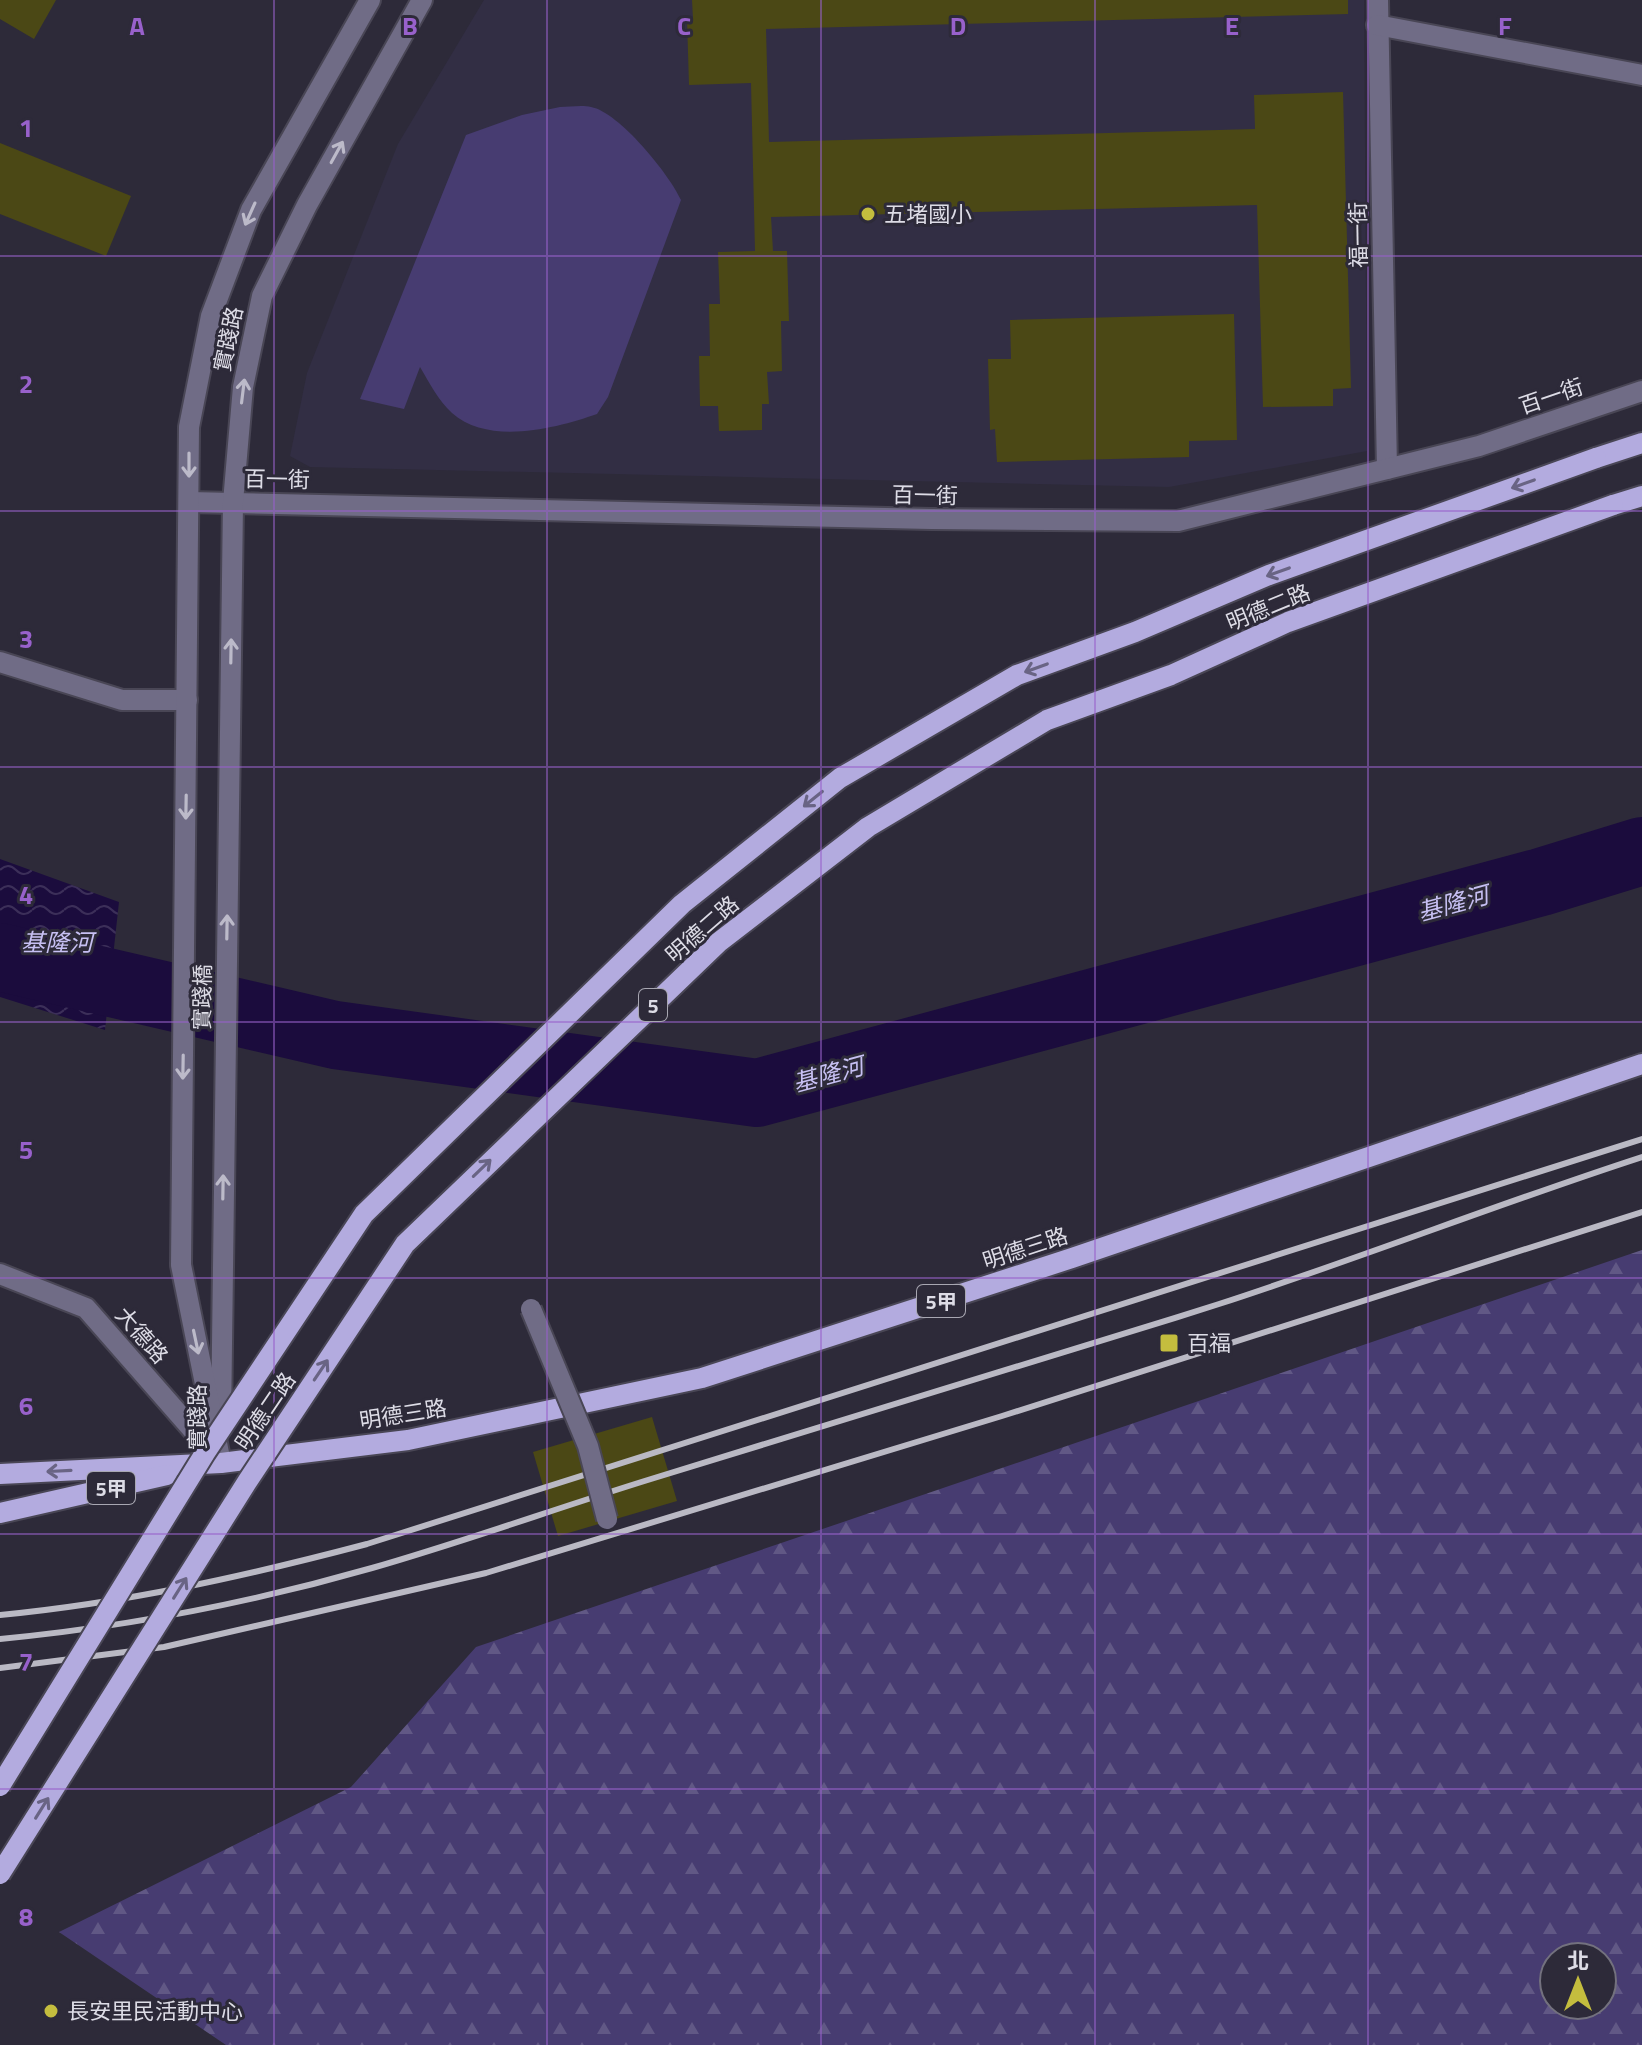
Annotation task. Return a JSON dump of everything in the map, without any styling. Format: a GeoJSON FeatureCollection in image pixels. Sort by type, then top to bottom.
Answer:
{"type":"FeatureCollection","features":[{"type":"Feature","properties":{"kind":"main road","name":"明德二路"},"geometry":{"type":"LineString","coordinates":[[0,1786],[205,1453],[364,1214],[682,904],[840,778],[1017,675],[1135,632],[1269,575],[1642,443]]}},
{"type":"Feature","properties":{"kind":"main road","name":"明德二路"},"geometry":{"type":"LineString","coordinates":[[0,1874],[247,1482],[405,1244],[719,942],[868,827],[1047,720],[1171,675],[1288,622],[1642,496]]}},
{"type":"Feature","properties":{"kind":"main road","name":"明德三路"},"geometry":{"type":"LineString","coordinates":[[0,1474],[221,1463],[408,1440],[702,1378],[1087,1253],[1642,1064]]}},
{"type":"Feature","properties":{"kind":"main road","name":"明德三路"},"geometry":{"type":"LineString","coordinates":[[0,1513],[221,1463]]}},
{"type":"Feature","properties":{"kind":"street","name":"實踐路"},"geometry":{"type":"LineString","coordinates":[[187,729],[189,427],[211,316],[251,210],[370,0]]}},
{"type":"Feature","properties":{"kind":"street","name":"實踐路"},"geometry":{"type":"LineString","coordinates":[[230,729],[233,502],[243,387],[262,296],[307,205],[422,0]]}},
{"type":"Feature","properties":{"kind":"street","name":"福一街"},"geometry":{"type":"LineString","coordinates":[[1378,0],[1387,469]]}},
{"type":"Feature","properties":{"kind":"street"},"geometry":{"type":"LineString","coordinates":[[1377,25],[1642,75]]}},
{"type":"Feature","properties":{"kind":"street","name":"百一街"},"geometry":{"type":"LineString","coordinates":[[189,502],[931,519],[1178,521],[1479,446],[1642,391]]}},
{"type":"Feature","properties":{"kind":"street"},"geometry":{"type":"LineString","coordinates":[[0,662],[122,700],[187,700]]}},
{"type":"Feature","properties":{"kind":"street","name":"實踐橋"},"geometry":{"type":"LineString","coordinates":[[181,1265],[187,729]]}},
{"type":"Feature","properties":{"kind":"street","name":"實踐橋"},"geometry":{"type":"LineString","coordinates":[[222,1265],[230,729]]}},
{"type":"Feature","properties":{"kind":"street","name":"實踐路"},"geometry":{"type":"LineString","coordinates":[[181,1265],[221,1463]]}},
{"type":"Feature","properties":{"kind":"street","name":"實踐路"},"geometry":{"type":"LineString","coordinates":[[221,1463],[222,1265]]}},
{"type":"Feature","properties":{"kind":"street","name":"大德路"},"geometry":{"type":"LineString","coordinates":[[0,1274],[86,1308],[221,1463]]}},
{"type":"Feature","properties":{"kind":"street"},"geometry":{"type":"LineString","coordinates":[[531,1309],[588,1446],[607,1519]]}},
{"type":"Feature","properties":{"kind":"shaded area","name":"五堵國小"},"geometry":{"type":"Polygon","coordinates":[[[484,0],[1364,0],[1367,451],[1169,487],[310,467],[290,456],[307,373],[398,144],[484,0]]]}},
{"type":"Feature","properties":{"kind":"green space"},"geometry":{"type":"Polygon","coordinates":[[[560,107],[591,107],[615,120],[655,161],[681,200],[608,397],[597,414],[543,429],[504,432],[485,429],[467,423],[452,413],[420,367],[404,409],[360,399],[466,135],[522,115],[560,107]]]}},
{"type":"Feature","properties":{"kind":"green space"},"geometry":{"type":"Polygon","coordinates":[[[1642,1250],[1642,2045],[226,2045],[59,1932],[351,1787],[476,1647],[1642,1250]]]}},
{"type":"Feature","properties":{"kind":"water","name":"基隆河"},"geometry":{"type":"Polygon","coordinates":[[[0,859],[119,902],[105,1030],[0,997],[0,859]]]}},
{"type":"Feature","properties":{"kind":"building"},"geometry":{"type":"Polygon","coordinates":[[[0,0],[56,0],[34,39],[0,19],[0,0]]]}},
{"type":"Feature","properties":{"kind":"building"},"geometry":{"type":"Polygon","coordinates":[[[692,0],[1348,0],[1348,14],[766,29],[769,142],[1255,129],[1254,95],[1343,92],[1351,388],[1333,389],[1333,406],[1263,407],[1257,205],[771,217],[773,251],[787,251],[789,321],[781,321],[782,371],[767,372],[769,404],[762,404],[762,430],[719,431],[718,406],[700,406],[699,356],[710,356],[709,304],[720,304],[718,252],[755,251],[751,83],[689,85],[687,19],[693,19],[692,0]]]}},
{"type":"Feature","properties":{"kind":"building"},"geometry":{"type":"Polygon","coordinates":[[[0,143],[131,196],[106,256],[0,214],[0,143]]]}},
{"type":"Feature","properties":{"kind":"building"},"geometry":{"type":"Polygon","coordinates":[[[1234,314],[1237,440],[1189,441],[1189,457],[997,462],[995,429],[990,430],[988,359],[1011,359],[1010,320],[1234,314]]]}},
{"type":"Feature","properties":{"kind":"building"},"geometry":{"type":"Polygon","coordinates":[[[652,1417],[677,1501],[558,1536],[533,1452],[652,1417]]]}},
{"type":"Feature","properties":{"kind":"waterway","name":"基隆河"},"geometry":{"type":"LineString","coordinates":[[0,957],[335,1035],[757,1093],[1541,882],[1642,851]]}},
{"type":"Feature","properties":{"kind":"railway"},"geometry":{"type":"LineString","coordinates":[[0,1615],[185,1587],[367,1544],[1642,1139]]}},
{"type":"Feature","properties":{"kind":"railway"},"geometry":{"type":"LineString","coordinates":[[0,1639],[94,1628],[188,1612],[372,1568],[1219,1304],[1642,1157]]}},
{"type":"Feature","properties":{"kind":"railway"},"geometry":{"type":"LineString","coordinates":[[0,1668],[164,1647],[486,1573],[1002,1416],[1642,1212]]}},
{"type":"Feature","properties":{"kind":"place","name":"五堵國小"},"geometry":{"type":"Point","coordinates":[868,214]}},
{"type":"Feature","properties":{"kind":"place","name":"百福"},"geometry":{"type":"Point","coordinates":[1169,1343]}},
{"type":"Feature","properties":{"kind":"place","name":"長安里民活動中心"},"geometry":{"type":"Point","coordinates":[51,2011]}}]}
